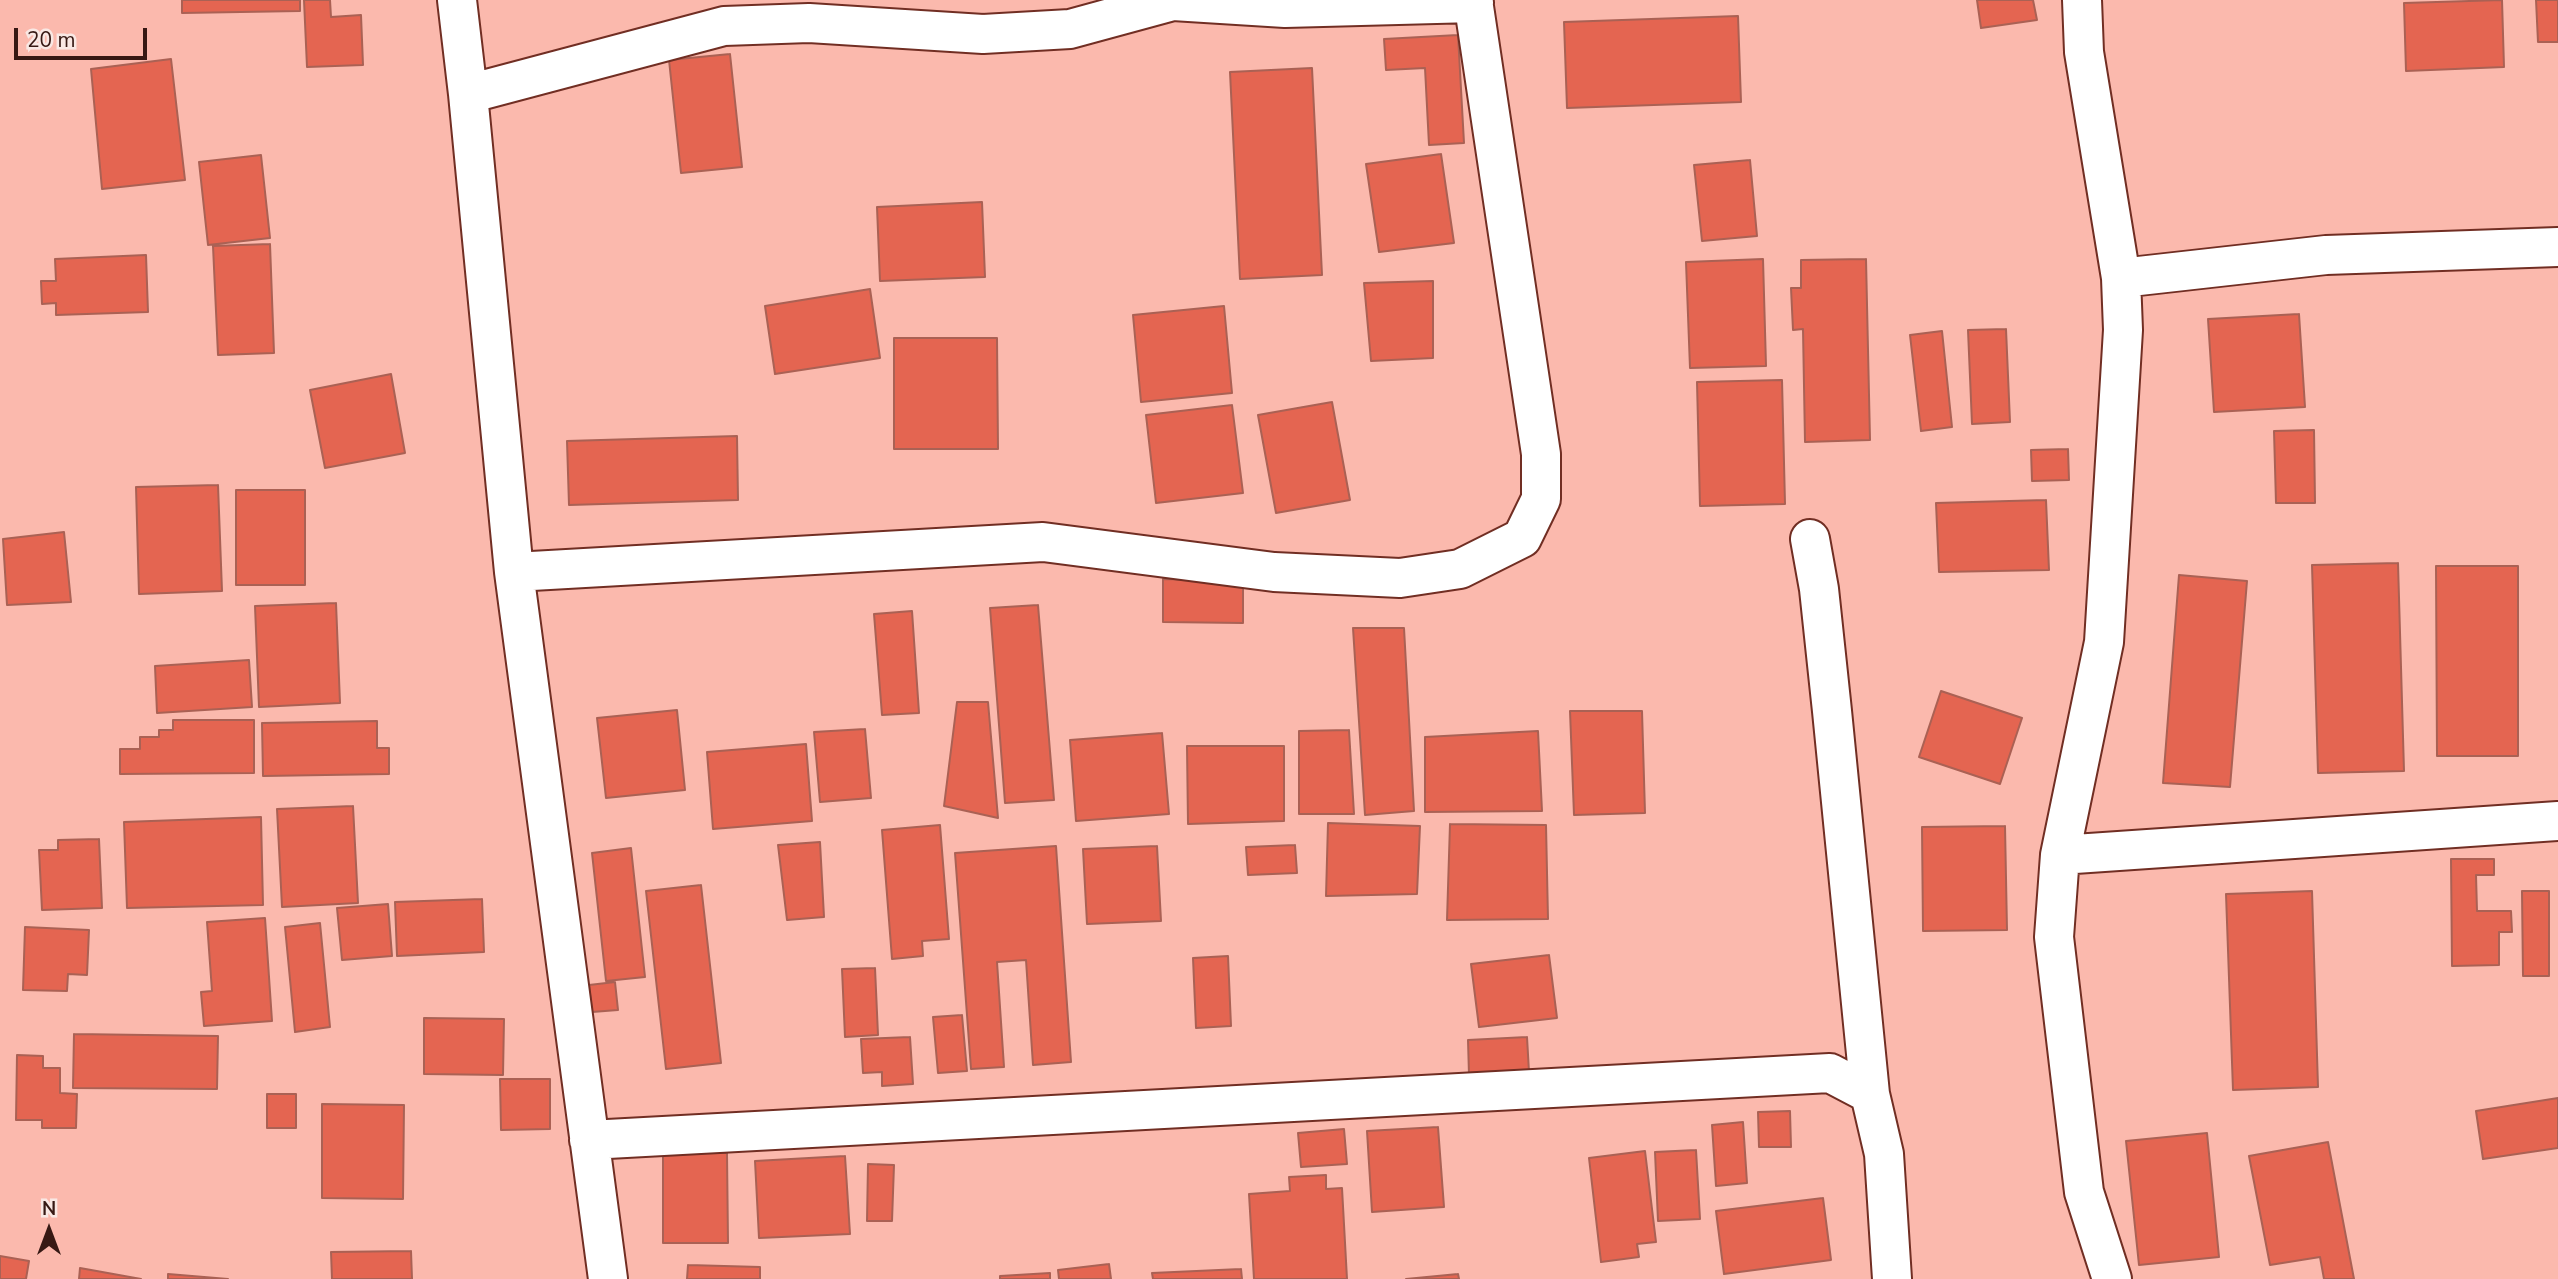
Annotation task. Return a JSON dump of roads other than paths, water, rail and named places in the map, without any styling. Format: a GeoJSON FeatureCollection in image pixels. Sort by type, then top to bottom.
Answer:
{"type":"FeatureCollection","features":[{"type":"Feature","properties":{"kind":"street"},"geometry":{"type":"LineString","coordinates":[[457,0],[514,572],[608,1279]]}},
{"type":"Feature","properties":{"kind":"street"},"geometry":{"type":"LineString","coordinates":[[2082,0],[2084,52],[2121,278],[2123,331],[2104,642],[2060,855],[2054,937],[2084,1192],[2112,1279]]}},
{"type":"Feature","properties":{"kind":"street"},"geometry":{"type":"LineString","coordinates":[[468,94],[724,26],[809,23],[983,33],[1070,29],[1173,1],[1285,8],[1474,1],[1541,454],[1541,499],[1522,538],[1461,569],[1400,578],[1274,572],[1043,542],[514,572]]}},
{"type":"Feature","properties":{"kind":"street"},"geometry":{"type":"LineString","coordinates":[[2121,278],[2326,255],[2558,247]]}},
{"type":"Feature","properties":{"kind":"street"},"geometry":{"type":"LineString","coordinates":[[1810,540],[1832,711],[1870,1094],[1884,1154],[1892,1279]]}},
{"type":"Feature","properties":{"kind":"street"},"geometry":{"type":"LineString","coordinates":[[2060,855],[2558,821]]}},
{"type":"Feature","properties":{"kind":"street"},"geometry":{"type":"LineString","coordinates":[[589,1140],[1830,1073],[1870,1094]]}}]}
